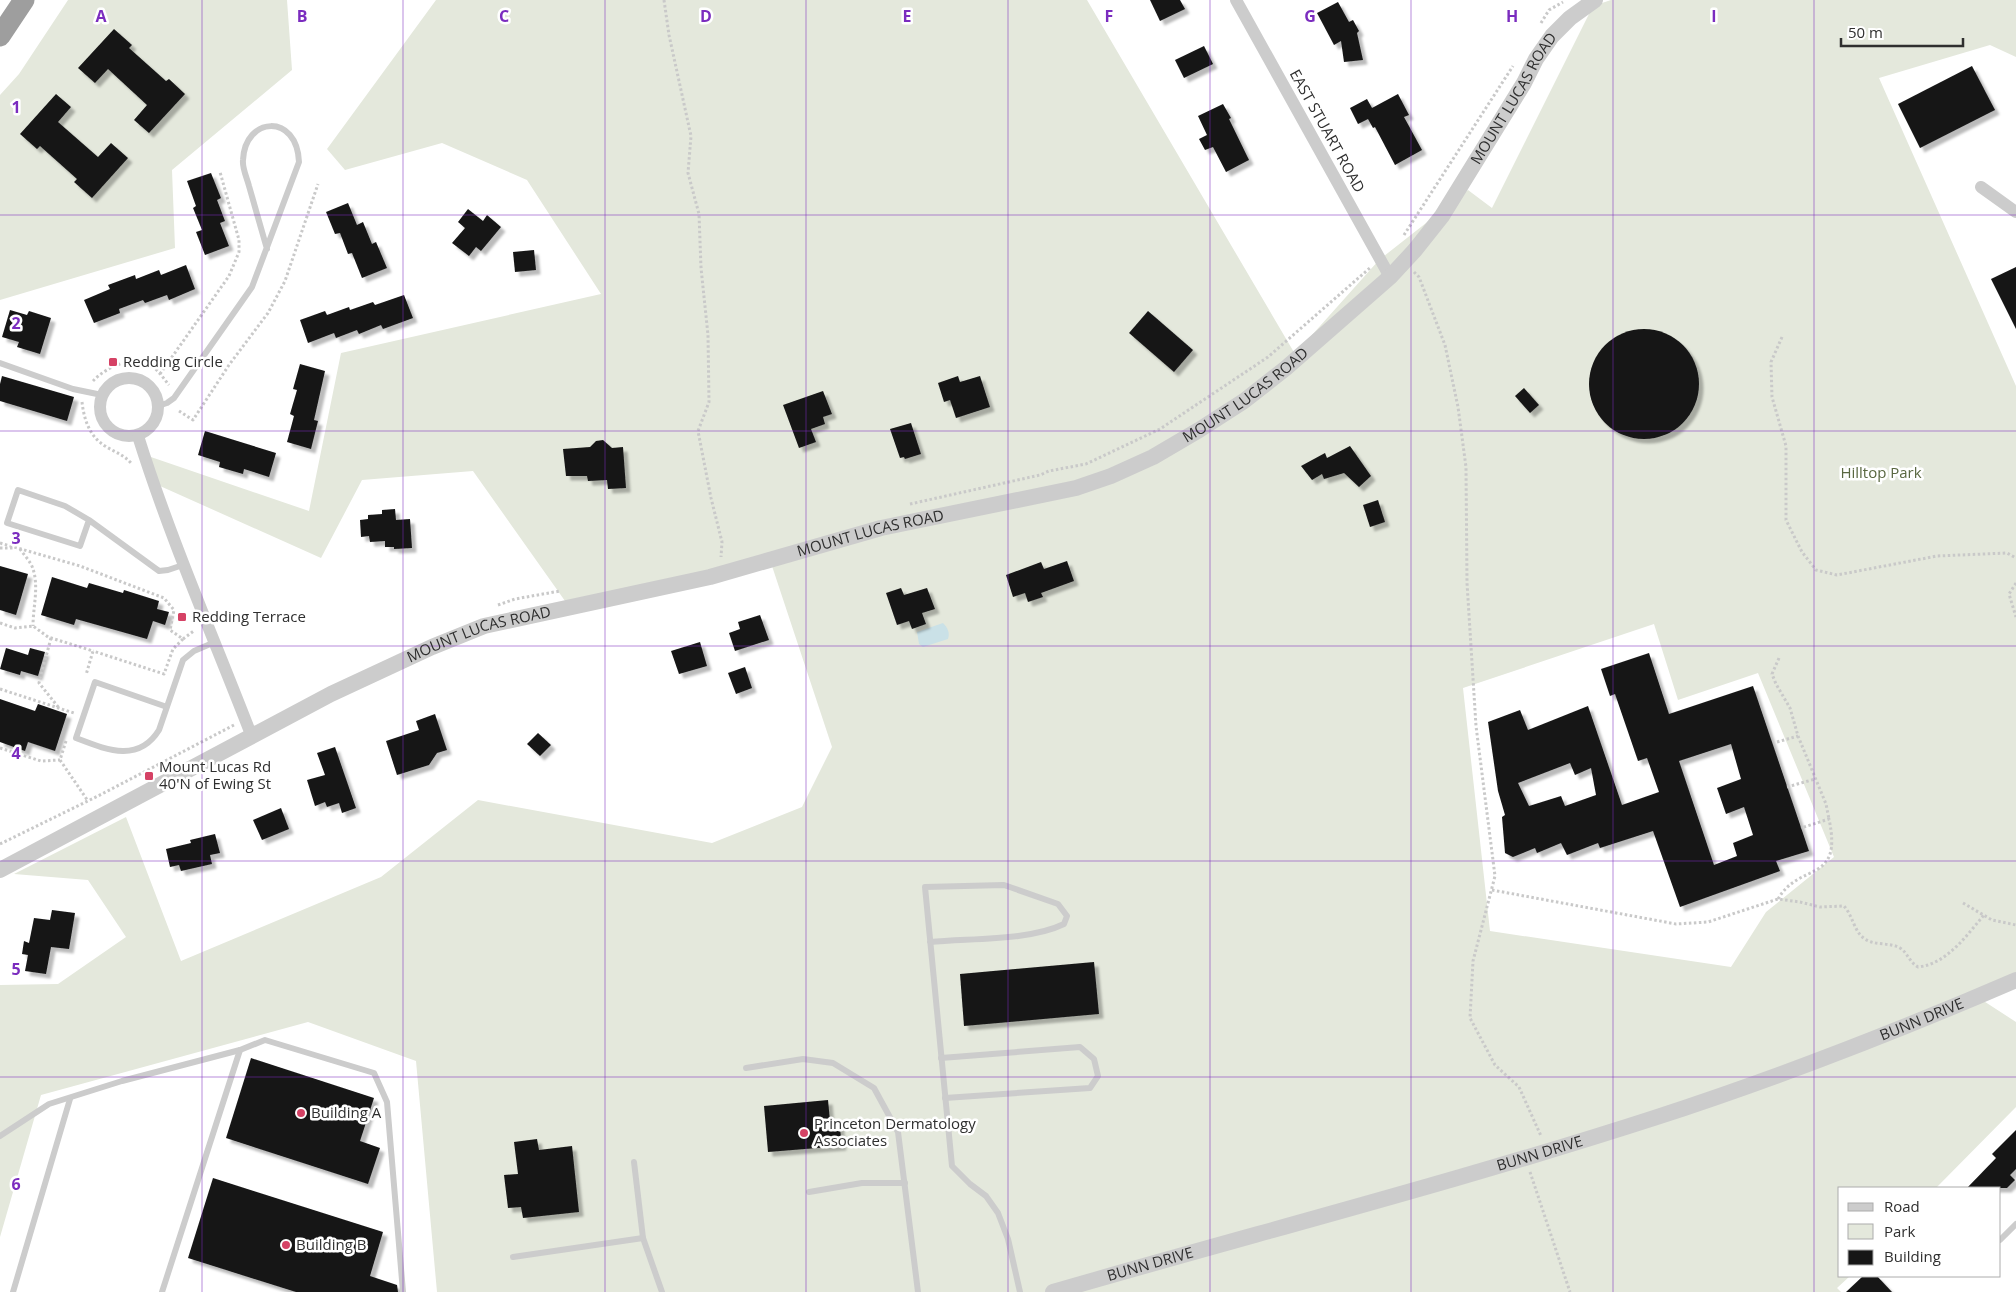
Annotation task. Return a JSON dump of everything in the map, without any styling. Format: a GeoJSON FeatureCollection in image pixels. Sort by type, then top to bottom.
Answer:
{"type":"FeatureCollection","features":[{"type":"Feature","properties":{"kind":"highway"},"geometry":{"type":"LineString","coordinates":[[0,36],[24,0]]}},
{"type":"Feature","properties":{"kind":"street","name":"EAST STUART ROAD"},"geometry":{"type":"LineString","coordinates":[[1236,0],[1390,278]]}},
{"type":"Feature","properties":{"kind":"street","name":"MOUNT LUCAS ROAD"},"geometry":{"type":"LineString","coordinates":[[0,870],[330,694],[484,626],[710,577],[881,528],[1076,488],[1111,476],[1153,457],[1244,401],[1286,368],[1390,278],[1442,216],[1524,83],[1536,59],[1552,36],[1570,18],[1595,0]]}},
{"type":"Feature","properties":{"kind":"street"},"geometry":{"type":"LineString","coordinates":[[1981,187],[2016,212]]}},
{"type":"Feature","properties":{"kind":"street"},"geometry":{"type":"LineString","coordinates":[[134,379],[144,382],[152,390],[158,406],[154,422],[148,430],[138,436],[126,437],[110,430],[103,422],[100,412],[102,395],[114,382],[119,380],[134,379]]}},
{"type":"Feature","properties":{"kind":"street"},"geometry":{"type":"LineString","coordinates":[[138,436],[182,565],[252,736]]}},
{"type":"Feature","properties":{"kind":"street","name":"BUNN DRIVE"},"geometry":{"type":"LineString","coordinates":[[1052,1292],[1526,1157],[1655,1118],[1768,1078],[1964,1003],[2016,980]]}},
{"type":"Feature","properties":{"kind":"lane"},"geometry":{"type":"LineString","coordinates":[[158,406],[174,398],[252,286],[267,249],[299,162],[298,148],[291,136],[280,126],[268,125],[255,131],[246,144],[242,161],[267,249]]}},
{"type":"Feature","properties":{"kind":"lane"},"geometry":{"type":"LineString","coordinates":[[0,363],[74,389],[102,395]]}},
{"type":"Feature","properties":{"kind":"lane"},"geometry":{"type":"LineString","coordinates":[[89,520],[80,546],[7,523],[18,490],[65,506],[89,520],[159,571],[182,565]]}},
{"type":"Feature","properties":{"kind":"lane"},"geometry":{"type":"LineString","coordinates":[[166,707],[94,682],[76,738],[110,751],[130,750],[153,740],[159,730],[183,660],[194,651],[215,642]]}},
{"type":"Feature","properties":{"kind":"lane"},"geometry":{"type":"LineString","coordinates":[[930,942],[1022,935],[1052,930],[1064,924],[1066,916],[1058,904],[1004,885],[925,887],[930,942],[941,1058],[952,1166],[986,1196],[998,1213],[1008,1240],[1020,1292]]}},
{"type":"Feature","properties":{"kind":"lane"},"geometry":{"type":"LineString","coordinates":[[0,1136],[49,1104],[70,1099],[122,1081],[240,1050],[265,1040],[374,1073],[387,1102],[403,1292]]}},
{"type":"Feature","properties":{"kind":"lane"},"geometry":{"type":"LineString","coordinates":[[941,1058],[1080,1047],[1094,1059],[1098,1076],[1090,1088],[945,1098]]}},
{"type":"Feature","properties":{"kind":"lane"},"geometry":{"type":"LineString","coordinates":[[162,1292],[240,1050]]}},
{"type":"Feature","properties":{"kind":"lane"},"geometry":{"type":"LineString","coordinates":[[746,1068],[803,1059],[833,1062],[874,1088],[898,1132],[918,1292]]}},
{"type":"Feature","properties":{"kind":"lane"},"geometry":{"type":"LineString","coordinates":[[13,1292],[70,1099]]}},
{"type":"Feature","properties":{"kind":"lane"},"geometry":{"type":"LineString","coordinates":[[634,1162],[643,1238],[662,1292]]}},
{"type":"Feature","properties":{"kind":"lane"},"geometry":{"type":"LineString","coordinates":[[809,1192],[862,1183],[905,1183]]}},
{"type":"Feature","properties":{"kind":"lane"},"geometry":{"type":"LineString","coordinates":[[2001,1239],[2016,1224]]}},
{"type":"Feature","properties":{"kind":"lane"},"geometry":{"type":"LineString","coordinates":[[513,1257],[643,1238]]}},
{"type":"Feature","properties":{"kind":"path"},"geometry":{"type":"LineString","coordinates":[[664,0],[669,35],[690,136],[688,173],[699,214],[701,268],[708,335],[709,402],[698,431],[722,542],[721,557]]}},
{"type":"Feature","properties":{"kind":"path"},"geometry":{"type":"LineString","coordinates":[[1540,24],[1549,10],[1565,0]]}},
{"type":"Feature","properties":{"kind":"path"},"geometry":{"type":"LineString","coordinates":[[1402,240],[1515,62]]}},
{"type":"Feature","properties":{"kind":"path"},"geometry":{"type":"LineString","coordinates":[[160,374],[229,276],[239,252],[239,240],[220,172]]}},
{"type":"Feature","properties":{"kind":"path"},"geometry":{"type":"LineString","coordinates":[[179,411],[192,420],[268,312],[285,281],[318,184]]}},
{"type":"Feature","properties":{"kind":"path"},"geometry":{"type":"LineString","coordinates":[[904,506],[1086,464],[1160,429],[1268,357],[1379,260]]}},
{"type":"Feature","properties":{"kind":"path"},"geometry":{"type":"LineString","coordinates":[[1413,271],[1419,277],[1445,345],[1458,407],[1466,467],[1467,593],[1476,726],[1495,876],[1473,961],[1470,1018],[1495,1065],[1519,1087],[1541,1136]]}},
{"type":"Feature","properties":{"kind":"path"},"geometry":{"type":"LineString","coordinates":[[1782,337],[1771,362],[1772,397],[1786,446],[1786,520],[1802,552],[1816,570],[1837,575],[1937,556],[2007,553],[2016,558]]}},
{"type":"Feature","properties":{"kind":"path"},"geometry":{"type":"LineString","coordinates":[[93,381],[101,372],[116,365],[138,360],[153,367],[169,384]]}},
{"type":"Feature","properties":{"kind":"path"},"geometry":{"type":"LineString","coordinates":[[82,402],[84,418],[91,433],[104,445],[121,453],[134,467]]}},
{"type":"Feature","properties":{"kind":"path"},"geometry":{"type":"LineString","coordinates":[[0,543],[80,566],[164,598],[174,610],[170,630],[184,639]]}},
{"type":"Feature","properties":{"kind":"path"},"geometry":{"type":"LineString","coordinates":[[0,548],[20,548]]}},
{"type":"Feature","properties":{"kind":"path"},"geometry":{"type":"LineString","coordinates":[[20,548],[33,568],[36,585],[33,626]]}},
{"type":"Feature","properties":{"kind":"path"},"geometry":{"type":"LineString","coordinates":[[712,560],[730,555]]}},
{"type":"Feature","properties":{"kind":"path"},"geometry":{"type":"LineString","coordinates":[[2016,583],[2009,594],[2016,617]]}},
{"type":"Feature","properties":{"kind":"path"},"geometry":{"type":"LineString","coordinates":[[490,607],[561,591]]}},
{"type":"Feature","properties":{"kind":"path"},"geometry":{"type":"LineString","coordinates":[[0,623],[16,628],[33,626],[51,638],[164,674],[173,649],[195,631]]}},
{"type":"Feature","properties":{"kind":"path"},"geometry":{"type":"LineString","coordinates":[[51,638],[39,683],[58,708]]}},
{"type":"Feature","properties":{"kind":"path"},"geometry":{"type":"LineString","coordinates":[[85,678],[94,651]]}},
{"type":"Feature","properties":{"kind":"path"},"geometry":{"type":"LineString","coordinates":[[1778,899],[1786,888],[1827,862],[1831,854],[1832,843],[1826,804],[1798,736],[1790,708],[1772,674],[1779,658]]}},
{"type":"Feature","properties":{"kind":"path"},"geometry":{"type":"LineString","coordinates":[[0,689],[75,713]]}},
{"type":"Feature","properties":{"kind":"path"},"geometry":{"type":"LineString","coordinates":[[72,722],[77,704]]}},
{"type":"Feature","properties":{"kind":"path"},"geometry":{"type":"LineString","coordinates":[[0,844],[88,801],[245,719]]}},
{"type":"Feature","properties":{"kind":"path"},"geometry":{"type":"LineString","coordinates":[[60,760],[69,732]]}},
{"type":"Feature","properties":{"kind":"path"},"geometry":{"type":"LineString","coordinates":[[1778,742],[1798,736]]}},
{"type":"Feature","properties":{"kind":"path"},"geometry":{"type":"LineString","coordinates":[[0,748],[42,761],[60,760]]}},
{"type":"Feature","properties":{"kind":"path"},"geometry":{"type":"LineString","coordinates":[[60,760],[88,801]]}},
{"type":"Feature","properties":{"kind":"path"},"geometry":{"type":"LineString","coordinates":[[1787,787],[1815,779]]}},
{"type":"Feature","properties":{"kind":"path"},"geometry":{"type":"LineString","coordinates":[[1801,828],[1829,819]]}},
{"type":"Feature","properties":{"kind":"path"},"geometry":{"type":"LineString","coordinates":[[1492,890],[1676,924],[1708,922],[1778,899],[1820,907],[1844,906],[1850,912],[1859,933],[1866,940],[1899,947],[1908,956],[1911,963],[1918,967],[1934,964],[1946,957],[1984,915]]}},
{"type":"Feature","properties":{"kind":"path"},"geometry":{"type":"LineString","coordinates":[[1963,903],[1992,920],[2016,925]]}},
{"type":"Feature","properties":{"kind":"path"},"geometry":{"type":"LineString","coordinates":[[1526,1157],[1570,1292]]}},
{"type":"Feature","properties":{"kind":"green space"},"geometry":{"type":"Polygon","coordinates":[[[68,0],[287,0],[292,70],[172,170],[175,248],[0,300],[0,95],[19,74],[68,0]]]}},
{"type":"Feature","properties":{"kind":"green space","name":"Hilltop Park"},"geometry":{"type":"Polygon","coordinates":[[[436,0],[1087,0],[1295,354],[1379,260],[1468,190],[1492,208],[1593,6],[1611,0],[2016,0],[2016,57],[1990,45],[1879,78],[2016,386],[2016,981],[1979,998],[2016,1022],[2016,1107],[1937,1187],[1838,1187],[1838,1277],[1849,1277],[1837,1288],[1841,1292],[437,1292],[416,1061],[308,1022],[41,1095],[0,1237],[0,985],[58,984],[126,937],[88,880],[14,874],[126,817],[181,961],[381,877],[478,800],[712,843],[802,807],[832,747],[771,563],[570,608],[473,471],[362,480],[321,558],[160,486],[148,456],[309,511],[341,353],[601,294],[527,180],[442,143],[345,170],[327,149],[436,0]],[[1654,624],[1463,688],[1490,931],[1731,967],[1766,912],[1834,857],[1758,673],[1678,700],[1654,624]]]}},
{"type":"Feature","properties":{"kind":"water"},"geometry":{"type":"Polygon","coordinates":[[[943,623],[948,631],[948,639],[923,647],[919,644],[917,632],[943,623]]]}},
{"type":"Feature","properties":{"kind":"building"},"geometry":{"type":"Polygon","coordinates":[[[1150,0],[1180,0],[1185,9],[1160,21],[1150,0]]]}},
{"type":"Feature","properties":{"kind":"building"},"geometry":{"type":"Polygon","coordinates":[[[1338,2],[1349,22],[1353,20],[1359,31],[1357,33],[1363,60],[1344,62],[1341,41],[1334,45],[1317,13],[1338,2]]]}},
{"type":"Feature","properties":{"kind":"building"},"geometry":{"type":"Polygon","coordinates":[[[114,29],[132,45],[129,48],[166,81],[169,79],[185,94],[149,133],[134,120],[147,105],[108,69],[95,83],[78,68],[114,29]]]}},
{"type":"Feature","properties":{"kind":"building"},"geometry":{"type":"Polygon","coordinates":[[[1204,46],[1213,64],[1184,78],[1175,60],[1204,46]]]}},
{"type":"Feature","properties":{"kind":"building"},"geometry":{"type":"Polygon","coordinates":[[[1972,66],[1995,110],[1920,148],[1898,104],[1972,66]]]}},
{"type":"Feature","properties":{"kind":"building"},"geometry":{"type":"Polygon","coordinates":[[[56,94],[71,107],[58,122],[98,157],[111,143],[128,158],[92,198],[74,182],[77,179],[40,146],[37,149],[20,134],[56,94]]]}},
{"type":"Feature","properties":{"kind":"building"},"geometry":{"type":"Polygon","coordinates":[[[1398,94],[1409,115],[1404,117],[1422,150],[1395,165],[1375,127],[1373,128],[1368,119],[1358,124],[1350,108],[1367,99],[1372,108],[1398,94]]]}},
{"type":"Feature","properties":{"kind":"building"},"geometry":{"type":"Polygon","coordinates":[[[1223,104],[1249,160],[1226,172],[1213,147],[1205,150],[1199,139],[1207,135],[1198,116],[1223,104]]]}},
{"type":"Feature","properties":{"kind":"building"},"geometry":{"type":"Polygon","coordinates":[[[211,173],[221,198],[217,200],[225,221],[220,223],[229,246],[205,255],[196,232],[202,230],[193,208],[196,206],[187,181],[211,173]]]}},
{"type":"Feature","properties":{"kind":"building"},"geometry":{"type":"Polygon","coordinates":[[[348,203],[357,225],[363,222],[372,244],[376,242],[387,268],[362,278],[352,253],[348,254],[340,233],[335,234],[326,212],[348,203]]]}},
{"type":"Feature","properties":{"kind":"building"},"geometry":{"type":"Polygon","coordinates":[[[468,209],[483,221],[487,215],[501,227],[481,251],[476,247],[469,256],[452,243],[465,228],[458,222],[468,209]]]}},
{"type":"Feature","properties":{"kind":"building"},"geometry":{"type":"Polygon","coordinates":[[[534,250],[536,270],[515,272],[513,252],[534,250]]]}},
{"type":"Feature","properties":{"kind":"building"},"geometry":{"type":"Polygon","coordinates":[[[186,265],[195,289],[169,300],[167,295],[145,303],[143,300],[119,309],[120,313],[94,323],[84,300],[110,289],[108,285],[135,275],[136,279],[159,270],[161,275],[186,265]]]}},
{"type":"Feature","properties":{"kind":"building"},"geometry":{"type":"Polygon","coordinates":[[[2016,267],[2016,329],[1991,279],[2016,267]]]}},
{"type":"Feature","properties":{"kind":"building"},"geometry":{"type":"Polygon","coordinates":[[[404,295],[413,318],[383,329],[381,325],[359,334],[357,330],[336,338],[334,333],[308,343],[300,320],[325,311],[327,315],[349,307],[350,310],[373,302],[375,305],[404,295]]]}},
{"type":"Feature","properties":{"kind":"building"},"geometry":{"type":"Polygon","coordinates":[[[10,310],[27,315],[29,311],[51,318],[40,354],[17,347],[19,342],[2,337],[10,310]]]}},
{"type":"Feature","properties":{"kind":"building"},"geometry":{"type":"Polygon","coordinates":[[[1148,311],[1193,350],[1174,372],[1129,333],[1148,311]]]}},
{"type":"Feature","properties":{"kind":"building"},"geometry":{"type":"Polygon","coordinates":[[[1644,329],[1665,334],[1683,345],[1694,363],[1699,384],[1694,405],[1683,423],[1665,434],[1644,439],[1623,434],[1605,423],[1594,405],[1589,384],[1594,363],[1605,345],[1623,334],[1644,329]]]}},
{"type":"Feature","properties":{"kind":"building"},"geometry":{"type":"Polygon","coordinates":[[[300,364],[325,371],[314,420],[318,421],[311,449],[287,442],[294,416],[290,414],[297,390],[293,389],[300,364]]]}},
{"type":"Feature","properties":{"kind":"building"},"geometry":{"type":"Polygon","coordinates":[[[2,376],[74,397],[67,421],[0,401],[2,376]]]}},
{"type":"Feature","properties":{"kind":"building"},"geometry":{"type":"Polygon","coordinates":[[[958,376],[960,382],[980,376],[990,407],[956,418],[950,400],[944,402],[938,383],[958,376]]]}},
{"type":"Feature","properties":{"kind":"building"},"geometry":{"type":"Polygon","coordinates":[[[1524,388],[1539,405],[1530,413],[1515,396],[1524,388]]]}},
{"type":"Feature","properties":{"kind":"building"},"geometry":{"type":"Polygon","coordinates":[[[823,391],[832,414],[823,417],[825,424],[811,429],[816,442],[799,448],[783,405],[823,391]]]}},
{"type":"Feature","properties":{"kind":"building"},"geometry":{"type":"Polygon","coordinates":[[[911,423],[921,454],[905,459],[904,457],[900,458],[890,429],[911,423]]]}},
{"type":"Feature","properties":{"kind":"building"},"geometry":{"type":"Polygon","coordinates":[[[205,431],[276,453],[269,477],[244,469],[243,474],[219,467],[220,462],[198,455],[205,431]]]}},
{"type":"Feature","properties":{"kind":"building"},"geometry":{"type":"Polygon","coordinates":[[[603,440],[612,448],[623,447],[626,488],[608,489],[607,480],[588,481],[587,476],[566,476],[563,449],[590,447],[596,441],[603,440]]]}},
{"type":"Feature","properties":{"kind":"building"},"geometry":{"type":"Polygon","coordinates":[[[1350,446],[1371,476],[1359,487],[1344,473],[1324,479],[1322,474],[1312,480],[1301,466],[1325,453],[1327,458],[1350,446]]]}},
{"type":"Feature","properties":{"kind":"building"},"geometry":{"type":"Polygon","coordinates":[[[1378,500],[1385,522],[1370,527],[1363,505],[1378,500]]]}},
{"type":"Feature","properties":{"kind":"building"},"geometry":{"type":"Polygon","coordinates":[[[395,509],[396,520],[410,519],[412,548],[394,549],[394,547],[385,547],[385,541],[370,542],[369,536],[361,537],[360,520],[368,519],[368,515],[382,514],[382,510],[395,509]]]}},
{"type":"Feature","properties":{"kind":"building"},"geometry":{"type":"Polygon","coordinates":[[[1067,561],[1074,581],[1041,593],[1043,597],[1028,602],[1025,593],[1013,597],[1006,575],[1041,562],[1044,569],[1067,561]]]}},
{"type":"Feature","properties":{"kind":"building"},"geometry":{"type":"Polygon","coordinates":[[[0,566],[28,574],[16,615],[0,610],[0,566]]]}},
{"type":"Feature","properties":{"kind":"building"},"geometry":{"type":"Polygon","coordinates":[[[52,577],[87,588],[89,583],[123,593],[124,590],[159,601],[157,609],[169,612],[165,625],[153,621],[147,639],[76,619],[74,625],[41,615],[52,577]]]}},
{"type":"Feature","properties":{"kind":"building"},"geometry":{"type":"Polygon","coordinates":[[[901,588],[904,595],[927,588],[935,609],[922,613],[926,624],[912,629],[909,621],[897,625],[886,593],[901,588]]]}},
{"type":"Feature","properties":{"kind":"building"},"geometry":{"type":"Polygon","coordinates":[[[760,615],[769,640],[735,651],[729,633],[740,629],[738,622],[760,615]]]}},
{"type":"Feature","properties":{"kind":"building"},"geometry":{"type":"Polygon","coordinates":[[[700,642],[707,666],[679,674],[671,651],[700,642]]]}},
{"type":"Feature","properties":{"kind":"building"},"geometry":{"type":"Polygon","coordinates":[[[6,648],[28,655],[30,648],[45,652],[38,676],[21,671],[20,675],[0,669],[6,648]]]}},
{"type":"Feature","properties":{"kind":"building"},"geometry":{"type":"Polygon","coordinates":[[[1649,653],[1669,714],[1753,686],[1809,851],[1776,861],[1780,871],[1680,907],[1653,831],[1600,848],[1598,843],[1567,855],[1561,843],[1537,853],[1535,848],[1513,857],[1505,853],[1502,817],[1505,815],[1498,791],[1488,722],[1520,710],[1528,730],[1588,706],[1622,805],[1659,792],[1647,758],[1638,761],[1615,694],[1610,696],[1601,669],[1649,653]],[[1731,744],[1679,761],[1714,865],[1737,856],[1733,843],[1753,835],[1744,807],[1726,814],[1717,788],[1741,779],[1731,744]],[[1570,763],[1518,783],[1529,806],[1561,796],[1565,806],[1596,795],[1591,768],[1575,775],[1570,763]]]}},
{"type":"Feature","properties":{"kind":"building"},"geometry":{"type":"Polygon","coordinates":[[[745,667],[752,688],[736,694],[728,673],[745,667]]]}},
{"type":"Feature","properties":{"kind":"building"},"geometry":{"type":"Polygon","coordinates":[[[0,699],[35,711],[38,704],[67,714],[55,751],[28,742],[25,751],[0,742],[0,699]]]}},
{"type":"Feature","properties":{"kind":"building"},"geometry":{"type":"Polygon","coordinates":[[[435,714],[447,750],[437,753],[429,765],[397,775],[386,741],[419,730],[416,721],[435,714]]]}},
{"type":"Feature","properties":{"kind":"building"},"geometry":{"type":"Polygon","coordinates":[[[538,733],[551,745],[540,756],[527,744],[538,733]]]}},
{"type":"Feature","properties":{"kind":"building"},"geometry":{"type":"Polygon","coordinates":[[[335,747],[356,808],[342,813],[339,803],[327,807],[325,802],[315,806],[307,780],[325,775],[317,753],[335,747]]]}},
{"type":"Feature","properties":{"kind":"building"},"geometry":{"type":"Polygon","coordinates":[[[281,808],[289,829],[262,840],[253,820],[281,808]]]}},
{"type":"Feature","properties":{"kind":"building"},"geometry":{"type":"Polygon","coordinates":[[[215,834],[220,853],[210,855],[212,864],[181,871],[179,865],[170,867],[166,849],[191,843],[190,840],[215,834]]]}},
{"type":"Feature","properties":{"kind":"building"},"geometry":{"type":"Polygon","coordinates":[[[52,910],[75,913],[69,949],[51,947],[46,974],[25,971],[28,955],[22,954],[24,941],[29,943],[34,918],[50,920],[52,910]]]}},
{"type":"Feature","properties":{"kind":"building"},"geometry":{"type":"Polygon","coordinates":[[[1094,962],[1099,1014],[964,1026],[960,974],[1094,962]]]}},
{"type":"Feature","properties":{"kind":"building","name":"Building A"},"geometry":{"type":"Polygon","coordinates":[[[251,1058],[374,1098],[360,1141],[380,1148],[368,1184],[226,1138],[251,1058]]]}},
{"type":"Feature","properties":{"kind":"building","name":"Princeton Dermatology Associates"},"geometry":{"type":"Polygon","coordinates":[[[828,1100],[830,1121],[839,1120],[842,1146],[768,1152],[764,1106],[828,1100]]]}},
{"type":"Feature","properties":{"kind":"building"},"geometry":{"type":"Polygon","coordinates":[[[2016,1130],[2016,1169],[2010,1175],[2015,1180],[2007,1188],[1968,1187],[1996,1158],[1992,1154],[2016,1130]]]}},
{"type":"Feature","properties":{"kind":"building"},"geometry":{"type":"Polygon","coordinates":[[[537,1139],[539,1150],[572,1146],[579,1212],[523,1218],[521,1207],[508,1208],[504,1175],[518,1174],[514,1142],[537,1139]]]}},
{"type":"Feature","properties":{"kind":"building","name":"Building B"},"geometry":{"type":"Polygon","coordinates":[[[213,1178],[383,1232],[370,1276],[397,1285],[398,1292],[296,1292],[188,1258],[213,1178]]]}},
{"type":"Feature","properties":{"kind":"building"},"geometry":{"type":"Polygon","coordinates":[[[1862,1277],[1878,1277],[1892,1292],[1846,1292],[1862,1277]]]}},
{"type":"Feature","properties":{"kind":"place","name":"Redding Circle"},"geometry":{"type":"Point","coordinates":[113,362]}},
{"type":"Feature","properties":{"kind":"place","name":"Redding Terrace"},"geometry":{"type":"Point","coordinates":[182,617]}},
{"type":"Feature","properties":{"kind":"place","name":"Mount Lucas Rd 40'N of Ewing St"},"geometry":{"type":"Point","coordinates":[149,776]}},
{"type":"Feature","properties":{"kind":"place","name":"Building A"},"geometry":{"type":"Point","coordinates":[301,1113]}},
{"type":"Feature","properties":{"kind":"place","name":"Princeton Dermatology Associates"},"geometry":{"type":"Point","coordinates":[804,1133]}},
{"type":"Feature","properties":{"kind":"place","name":"Building B"},"geometry":{"type":"Point","coordinates":[286,1245]}}]}
